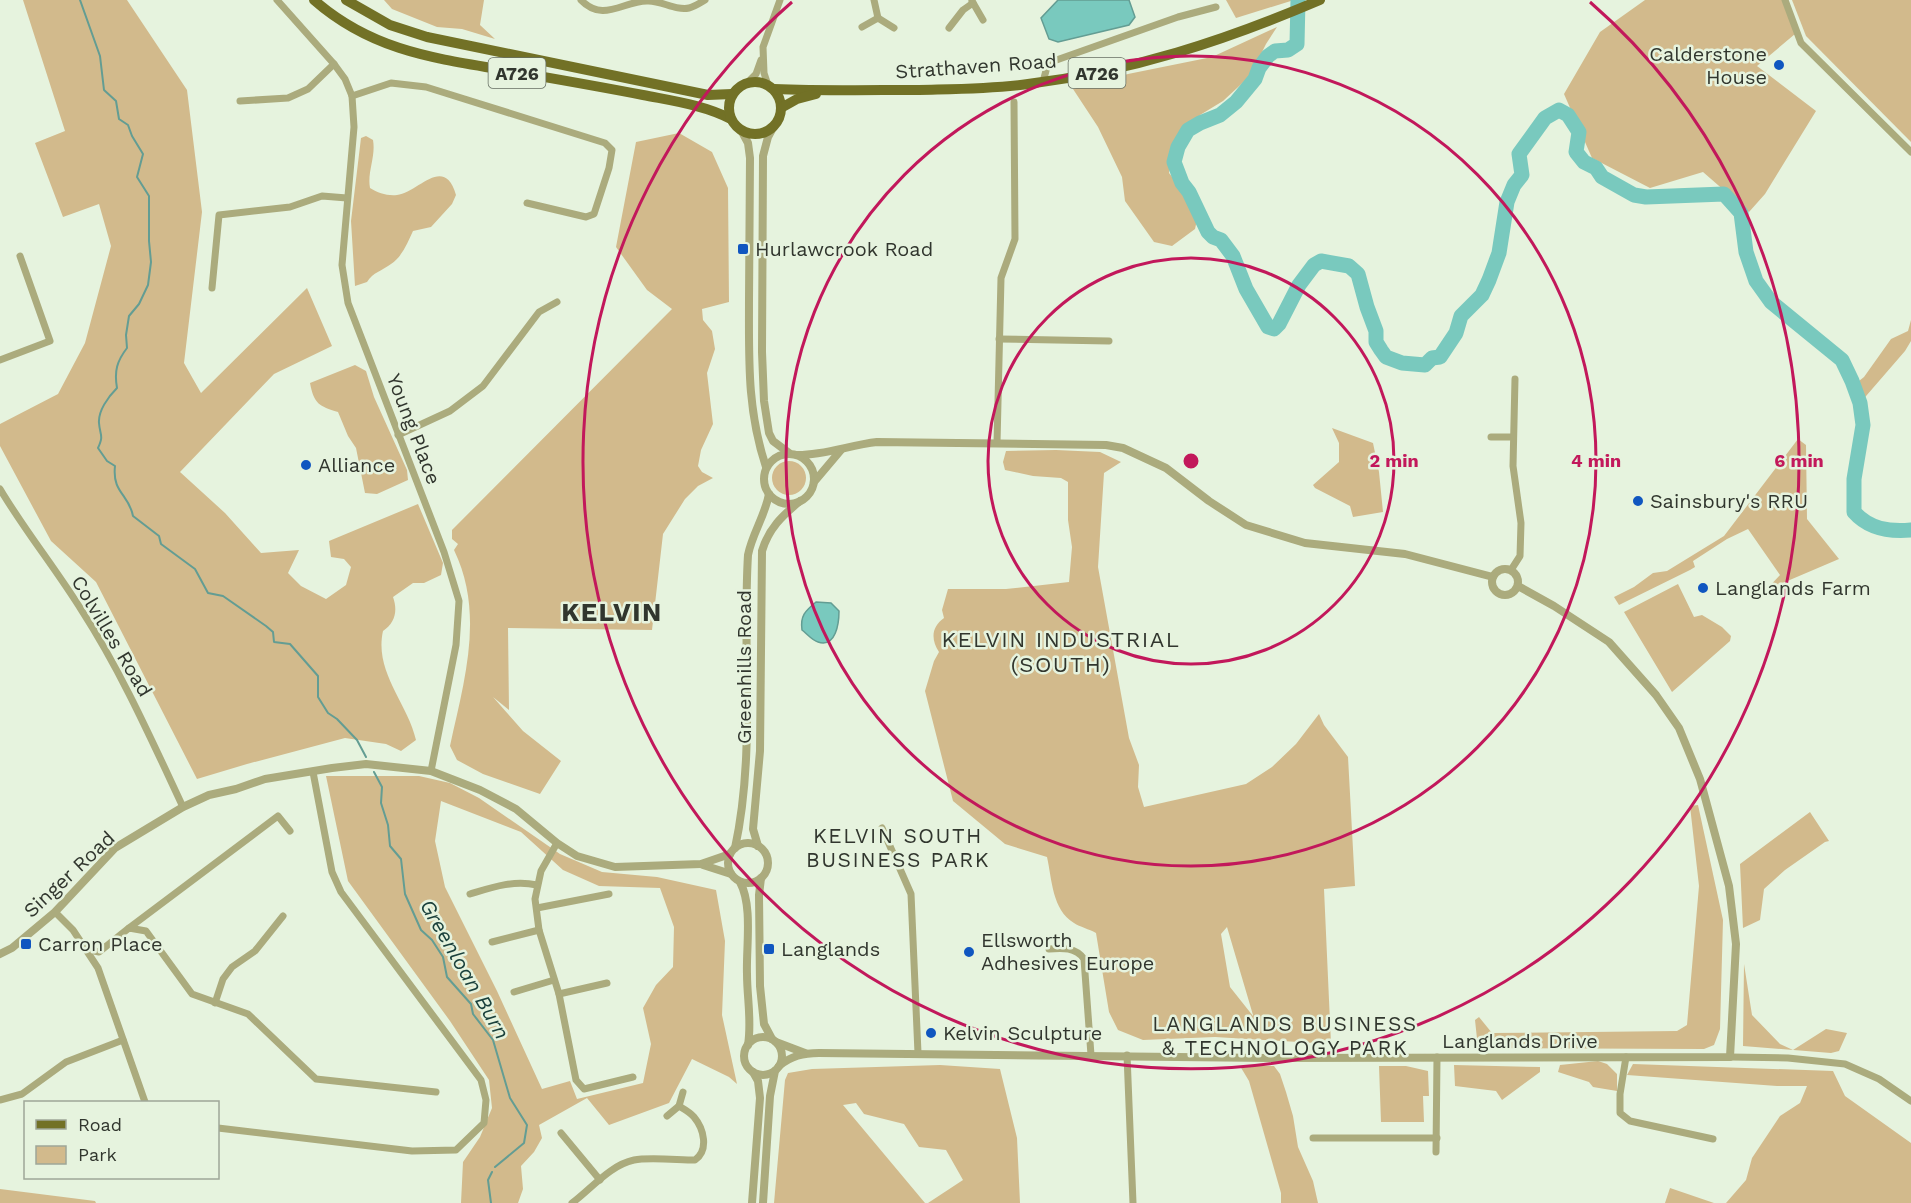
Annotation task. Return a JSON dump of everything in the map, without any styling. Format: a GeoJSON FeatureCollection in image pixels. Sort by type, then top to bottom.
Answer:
{"type":"FeatureCollection","features":[{"type":"Feature","properties":{"kind":"main road","name":"A726"},"geometry":{"type":"LineString","coordinates":[[314,0],[357,31],[414,54],[703,107],[731,119],[741,130]]}},
{"type":"Feature","properties":{"kind":"main road","name":"A726"},"geometry":{"type":"LineString","coordinates":[[346,0],[390,25],[427,37],[708,95],[732,94]]}},
{"type":"Feature","properties":{"kind":"main road","name":"Strathaven Road"},"geometry":{"type":"LineString","coordinates":[[771,87],[831,91],[977,88],[1042,82],[1112,70],[1187,51],[1260,26],[1320,0]]}},
{"type":"Feature","properties":{"kind":"main road","name":"A726"},"geometry":{"type":"LineString","coordinates":[[747,83],[754,81],[771,87]]}},
{"type":"Feature","properties":{"kind":"main road"},"geometry":{"type":"LineString","coordinates":[[731,119],[729,109],[732,94],[738,87],[747,83]]}},
{"type":"Feature","properties":{"kind":"main road"},"geometry":{"type":"LineString","coordinates":[[741,130],[759,134],[775,124],[781,108],[779,98],[771,87]]}},
{"type":"Feature","properties":{"kind":"main road","name":"Strathaven Road"},"geometry":{"type":"LineString","coordinates":[[781,108],[797,99],[831,91]]}},
{"type":"Feature","properties":{"kind":"street","name":"Young Place"},"geometry":{"type":"LineString","coordinates":[[277,0],[334,64],[352,96],[354,127],[342,265],[348,303],[444,552],[459,601],[456,645],[431,771]]}},
{"type":"Feature","properties":{"kind":"street"},"geometry":{"type":"LineString","coordinates":[[581,0],[593,8],[604,11],[645,1],[688,9],[705,0]]}},
{"type":"Feature","properties":{"kind":"street"},"geometry":{"type":"LineString","coordinates":[[771,87],[764,73],[764,41],[780,0]]}},
{"type":"Feature","properties":{"kind":"street"},"geometry":{"type":"LineString","coordinates":[[874,0],[878,18],[894,28]]}},
{"type":"Feature","properties":{"kind":"street"},"geometry":{"type":"LineString","coordinates":[[1785,0],[1801,43],[1911,152]]}},
{"type":"Feature","properties":{"kind":"street"},"geometry":{"type":"LineString","coordinates":[[949,28],[972,2],[983,20]]}},
{"type":"Feature","properties":{"kind":"street"},"geometry":{"type":"LineString","coordinates":[[1042,82],[1048,63],[1178,17],[1216,7]]}},
{"type":"Feature","properties":{"kind":"street"},"geometry":{"type":"LineString","coordinates":[[862,27],[878,18]]}},
{"type":"Feature","properties":{"kind":"street"},"geometry":{"type":"LineString","coordinates":[[747,83],[756,74],[763,52]]}},
{"type":"Feature","properties":{"kind":"street"},"geometry":{"type":"LineString","coordinates":[[240,101],[288,98],[308,88],[334,64]]}},
{"type":"Feature","properties":{"kind":"street"},"geometry":{"type":"LineString","coordinates":[[352,96],[391,83],[426,87],[605,143],[612,150],[609,168],[594,214],[586,218],[527,203]]}},
{"type":"Feature","properties":{"kind":"street"},"geometry":{"type":"LineString","coordinates":[[997,443],[1000,278],[1015,239],[1014,102]]}},
{"type":"Feature","properties":{"kind":"street"},"geometry":{"type":"LineString","coordinates":[[775,124],[768,137],[764,156],[762,352],[766,425],[773,441],[789,453],[812,455],[877,442],[1106,444],[1123,448],[1166,468],[1209,501],[1246,525],[1305,543],[1406,554],[1493,577]]}},
{"type":"Feature","properties":{"kind":"street"},"geometry":{"type":"LineString","coordinates":[[741,130],[748,143],[750,158],[749,357],[751,398],[755,431],[766,467]]}},
{"type":"Feature","properties":{"kind":"street"},"geometry":{"type":"LineString","coordinates":[[212,288],[219,215],[290,207],[322,196],[347,198]]}},
{"type":"Feature","properties":{"kind":"street"},"geometry":{"type":"LineString","coordinates":[[0,360],[50,341],[20,256]]}},
{"type":"Feature","properties":{"kind":"street"},"geometry":{"type":"LineString","coordinates":[[398,435],[450,411],[483,386],[539,312],[557,303]]}},
{"type":"Feature","properties":{"kind":"street"},"geometry":{"type":"LineString","coordinates":[[999,339],[1109,341]]}},
{"type":"Feature","properties":{"kind":"street"},"geometry":{"type":"LineString","coordinates":[[1511,570],[1520,555],[1521,522],[1513,466],[1515,379]]}},
{"type":"Feature","properties":{"kind":"street"},"geometry":{"type":"LineString","coordinates":[[1491,437],[1513,437]]}},
{"type":"Feature","properties":{"kind":"street"},"geometry":{"type":"LineString","coordinates":[[789,453],[775,457],[766,467],[763,479],[769,494],[774,499],[787,504],[800,501],[808,495],[814,483],[841,450]]}},
{"type":"Feature","properties":{"kind":"street"},"geometry":{"type":"LineString","coordinates":[[798,455],[811,466],[814,483]]}},
{"type":"Feature","properties":{"kind":"street","name":"Colvilles Road"},"geometry":{"type":"LineString","coordinates":[[0,489],[20,523],[82,611],[135,706],[183,807]]}},
{"type":"Feature","properties":{"kind":"street","name":"Greenhills Road"},"geometry":{"type":"LineString","coordinates":[[732,851],[742,814],[747,754],[748,555],[766,510],[769,494]]}},
{"type":"Feature","properties":{"kind":"street","name":"Greenhills Road"},"geometry":{"type":"LineString","coordinates":[[758,846],[753,829],[760,761],[761,560],[765,543],[773,527],[800,501]]}},
{"type":"Feature","properties":{"kind":"street"},"geometry":{"type":"LineString","coordinates":[[1511,570],[1517,575],[1518,586],[1513,593],[1501,595],[1492,586],[1493,577],[1498,571],[1511,570]]}},
{"type":"Feature","properties":{"kind":"street"},"geometry":{"type":"LineString","coordinates":[[1518,586],[1554,606],[1609,642],[1656,695],[1678,728],[1700,779],[1729,886],[1736,944],[1730,1057],[1788,1058],[1845,1064],[1879,1079],[1911,1101]]}},
{"type":"Feature","properties":{"kind":"street","name":"Singer Road"},"geometry":{"type":"LineString","coordinates":[[0,954],[12,948],[55,912],[115,848],[183,807],[209,795],[236,789],[265,778],[366,764],[431,771],[480,790],[516,809],[557,843],[577,856],[615,867],[701,864],[731,874]]}},
{"type":"Feature","properties":{"kind":"street"},"geometry":{"type":"LineString","coordinates":[[219,1128],[412,1151],[456,1150],[484,1123],[486,1100],[481,1080],[341,892],[332,872],[313,772]]}},
{"type":"Feature","properties":{"kind":"street"},"geometry":{"type":"LineString","coordinates":[[85,949],[99,952],[278,816],[290,831]]}},
{"type":"Feature","properties":{"kind":"street"},"geometry":{"type":"LineString","coordinates":[[882,828],[911,894],[918,1053]]}},
{"type":"Feature","properties":{"kind":"street"},"geometry":{"type":"LineString","coordinates":[[557,843],[541,871],[535,899],[538,930],[559,993],[576,1080],[584,1089],[633,1077]]}},
{"type":"Feature","properties":{"kind":"street"},"geometry":{"type":"LineString","coordinates":[[748,1045],[750,1018],[746,901],[740,882],[731,874],[728,864],[732,851],[746,843],[758,846],[767,858],[767,869],[761,878],[759,896],[760,986],[764,1024],[779,1046],[782,1056],[770,1096],[763,1203]]}},
{"type":"Feature","properties":{"kind":"street","name":"Singer Road"},"geometry":{"type":"LineString","coordinates":[[701,864],[732,851]]}},
{"type":"Feature","properties":{"kind":"street"},"geometry":{"type":"LineString","coordinates":[[740,882],[751,883],[761,878]]}},
{"type":"Feature","properties":{"kind":"street"},"geometry":{"type":"LineString","coordinates":[[470,894],[510,883],[521,882],[537,885]]}},
{"type":"Feature","properties":{"kind":"street"},"geometry":{"type":"LineString","coordinates":[[537,908],[609,894]]}},
{"type":"Feature","properties":{"kind":"street"},"geometry":{"type":"LineString","coordinates":[[55,912],[73,930],[98,968],[145,1101]]}},
{"type":"Feature","properties":{"kind":"street"},"geometry":{"type":"LineString","coordinates":[[215,1003],[223,979],[232,967],[255,951],[283,916]]}},
{"type":"Feature","properties":{"kind":"street"},"geometry":{"type":"LineString","coordinates":[[129,928],[146,931],[192,994],[248,1014],[316,1079],[436,1092]]}},
{"type":"Feature","properties":{"kind":"street"},"geometry":{"type":"LineString","coordinates":[[492,942],[538,930]]}},
{"type":"Feature","properties":{"kind":"street"},"geometry":{"type":"LineString","coordinates":[[1049,949],[1073,950],[1084,959],[1091,1055]]}},
{"type":"Feature","properties":{"kind":"street"},"geometry":{"type":"LineString","coordinates":[[514,992],[554,980]]}},
{"type":"Feature","properties":{"kind":"street"},"geometry":{"type":"LineString","coordinates":[[559,993],[607,982]]}},
{"type":"Feature","properties":{"kind":"street"},"geometry":{"type":"LineString","coordinates":[[752,1203],[760,1098],[758,1082],[745,1063],[745,1050],[758,1038],[774,1041]]}},
{"type":"Feature","properties":{"kind":"street"},"geometry":{"type":"LineString","coordinates":[[0,1100],[22,1094],[66,1062],[123,1040]]}},
{"type":"Feature","properties":{"kind":"street","name":"Langlands Drive"},"geometry":{"type":"LineString","coordinates":[[774,1041],[806,1053]]}},
{"type":"Feature","properties":{"kind":"street","name":"Langlands Drive"},"geometry":{"type":"LineString","coordinates":[[777,1068],[787,1060],[806,1053],[1269,1058],[1730,1057]]}},
{"type":"Feature","properties":{"kind":"street"},"geometry":{"type":"LineString","coordinates":[[1127,1055],[1133,1203]]}},
{"type":"Feature","properties":{"kind":"street"},"geometry":{"type":"LineString","coordinates":[[1626,1057],[1620,1094],[1620,1113],[1630,1121],[1713,1138]]}},
{"type":"Feature","properties":{"kind":"street"},"geometry":{"type":"LineString","coordinates":[[1436,1152],[1437,1058]]}},
{"type":"Feature","properties":{"kind":"street"},"geometry":{"type":"LineString","coordinates":[[753,1072],[764,1075],[777,1068]]}},
{"type":"Feature","properties":{"kind":"street"},"geometry":{"type":"LineString","coordinates":[[667,1116],[679,1106],[683,1092]]}},
{"type":"Feature","properties":{"kind":"street"},"geometry":{"type":"LineString","coordinates":[[572,1203],[619,1166],[636,1160],[695,1160],[699,1157],[704,1146],[702,1132],[696,1119],[679,1106]]}},
{"type":"Feature","properties":{"kind":"street"},"geometry":{"type":"LineString","coordinates":[[561,1133],[600,1180]]}},
{"type":"Feature","properties":{"kind":"street"},"geometry":{"type":"LineString","coordinates":[[1313,1138],[1437,1138]]}},
{"type":"Feature","properties":{"kind":"green space"},"geometry":{"type":"Polygon","coordinates":[[[23,0],[127,0],[187,90],[202,212],[184,363],[201,393],[307,288],[332,346],[274,374],[180,472],[225,513],[261,553],[299,550],[288,573],[301,586],[326,599],[346,585],[351,567],[344,559],[331,557],[329,541],[418,504],[443,563],[441,575],[424,583],[413,583],[393,597],[394,616],[383,631],[381,646],[383,660],[416,740],[401,751],[386,744],[345,738],[197,779],[96,582],[51,541],[0,446],[0,424],[58,394],[85,343],[111,246],[99,204],[63,217],[35,143],[65,131],[23,0]]]}},
{"type":"Feature","properties":{"kind":"green space"},"geometry":{"type":"Polygon","coordinates":[[[384,0],[484,0],[480,25],[495,39],[462,29],[437,27],[392,9],[384,0]]]}},
{"type":"Feature","properties":{"kind":"green space"},"geometry":{"type":"Polygon","coordinates":[[[1226,0],[1294,0],[1236,18],[1226,0]]]}},
{"type":"Feature","properties":{"kind":"green space"},"geometry":{"type":"Polygon","coordinates":[[[1645,0],[1782,0],[1795,34],[1757,66],[1816,111],[1765,194],[1749,212],[1703,172],[1650,188],[1592,158],[1564,94],[1600,32],[1645,0]]]}},
{"type":"Feature","properties":{"kind":"green space"},"geometry":{"type":"Polygon","coordinates":[[[1792,0],[1911,0],[1911,142],[1806,36],[1792,0]]]}},
{"type":"Feature","properties":{"kind":"green space"},"geometry":{"type":"Polygon","coordinates":[[[1277,27],[1250,76],[1223,101],[1200,115],[1172,147],[1169,173],[1199,211],[1195,229],[1172,246],[1154,242],[1125,201],[1122,177],[1098,127],[1073,89],[1128,74],[1212,57],[1277,27]]]}},
{"type":"Feature","properties":{"kind":"green space"},"geometry":{"type":"Polygon","coordinates":[[[679,133],[712,152],[728,188],[729,302],[702,309],[703,320],[712,331],[715,349],[707,373],[713,424],[701,450],[698,466],[702,472],[713,478],[698,486],[685,499],[663,534],[652,630],[508,628],[509,710],[493,697],[523,731],[561,761],[540,794],[483,774],[457,760],[450,746],[466,672],[470,623],[463,574],[454,550],[458,544],[452,539],[452,530],[672,309],[647,290],[616,247],[636,142],[679,133]]]}},
{"type":"Feature","properties":{"kind":"green space"},"geometry":{"type":"Polygon","coordinates":[[[366,136],[373,140],[374,146],[370,188],[383,194],[397,195],[438,176],[445,177],[451,183],[456,195],[452,204],[431,227],[413,231],[395,261],[367,282],[355,286],[351,221],[361,138],[366,136]]]}},
{"type":"Feature","properties":{"kind":"green space"},"geometry":{"type":"Polygon","coordinates":[[[1911,320],[1911,341],[1905,351],[1860,403],[1854,385],[1864,377],[1891,339],[1908,331],[1911,320]]]}},
{"type":"Feature","properties":{"kind":"green space"},"geometry":{"type":"Polygon","coordinates":[[[355,365],[366,371],[374,397],[407,470],[408,480],[377,494],[365,493],[356,448],[338,412],[318,403],[313,396],[310,383],[355,365]]]}},
{"type":"Feature","properties":{"kind":"green space"},"geometry":{"type":"Polygon","coordinates":[[[1332,428],[1373,443],[1383,512],[1353,517],[1350,506],[1313,485],[1339,462],[1339,443],[1332,428]]]}},
{"type":"Feature","properties":{"kind":"green space"},"geometry":{"type":"Polygon","coordinates":[[[1798,439],[1806,445],[1807,519],[1839,559],[1766,590],[1780,575],[1748,529],[1727,539],[1693,561],[1695,567],[1690,570],[1619,605],[1614,597],[1634,587],[1653,573],[1667,571],[1724,536],[1798,439]]]}},
{"type":"Feature","properties":{"kind":"green space"},"geometry":{"type":"Polygon","coordinates":[[[1006,451],[1100,452],[1121,462],[1104,473],[1098,567],[1129,738],[1139,765],[1138,787],[1144,807],[1246,784],[1272,767],[1296,744],[1319,714],[1324,725],[1348,757],[1355,886],[1324,889],[1331,1044],[1215,1037],[1143,1040],[1118,1030],[1109,1012],[1096,933],[1074,923],[1061,910],[1054,893],[1047,857],[1005,844],[953,801],[925,691],[939,652],[934,634],[937,625],[944,618],[942,610],[948,589],[1006,589],[1069,582],[1072,547],[1068,520],[1068,482],[1061,478],[1033,476],[1005,470],[1003,462],[1006,451]],[[1227,927],[1221,934],[1230,987],[1253,1016],[1227,927]]]}},
{"type":"Feature","properties":{"kind":"green space"},"geometry":{"type":"Polygon","coordinates":[[[789,461],[801,466],[806,478],[801,490],[789,495],[777,490],[772,478],[777,466],[789,461]]]}},
{"type":"Feature","properties":{"kind":"green space"},"geometry":{"type":"Polygon","coordinates":[[[1678,584],[1694,617],[1702,615],[1722,627],[1731,636],[1730,641],[1672,692],[1624,612],[1678,584]]]}},
{"type":"Feature","properties":{"kind":"green space"},"geometry":{"type":"Polygon","coordinates":[[[326,776],[419,776],[450,783],[479,798],[560,854],[602,872],[657,877],[716,890],[725,941],[722,1015],[737,1084],[729,1077],[692,1059],[669,1103],[609,1125],[587,1098],[539,1125],[542,1138],[534,1152],[521,1166],[523,1189],[518,1203],[461,1203],[463,1162],[480,1137],[492,1108],[489,1080],[450,1021],[348,881],[326,776]],[[441,801],[435,841],[445,887],[497,991],[542,1089],[570,1081],[577,1099],[643,1083],[651,1044],[643,1008],[656,985],[673,967],[674,927],[660,888],[599,886],[563,870],[521,832],[441,801]]]}},
{"type":"Feature","properties":{"kind":"green space"},"geometry":{"type":"Polygon","coordinates":[[[1698,805],[1723,920],[1720,1029],[1714,1045],[1704,1049],[1478,1048],[1475,1020],[1479,1017],[1492,1033],[1677,1031],[1687,1025],[1699,886],[1690,806],[1698,805]]]}},
{"type":"Feature","properties":{"kind":"green space"},"geometry":{"type":"Polygon","coordinates":[[[1810,812],[1829,841],[1785,870],[1764,889],[1760,920],[1743,928],[1740,864],[1810,812]]]}},
{"type":"Feature","properties":{"kind":"green space"},"geometry":{"type":"Polygon","coordinates":[[[1744,964],[1752,1015],[1780,1044],[1793,1050],[1743,1046],[1744,964]]]}},
{"type":"Feature","properties":{"kind":"green space"},"geometry":{"type":"Polygon","coordinates":[[[1826,1029],[1847,1033],[1839,1051],[1831,1053],[1793,1050],[1826,1029]]]}},
{"type":"Feature","properties":{"kind":"green space"},"geometry":{"type":"Polygon","coordinates":[[[1598,1061],[1607,1064],[1617,1074],[1617,1091],[1593,1087],[1589,1082],[1558,1072],[1560,1065],[1598,1061]]]}},
{"type":"Feature","properties":{"kind":"green space"},"geometry":{"type":"Polygon","coordinates":[[[1633,1064],[1833,1071],[1845,1096],[1911,1143],[1911,1203],[1726,1203],[1746,1180],[1752,1158],[1780,1116],[1800,1103],[1807,1086],[1777,1086],[1627,1075],[1633,1064]]]}},
{"type":"Feature","properties":{"kind":"green space"},"geometry":{"type":"Polygon","coordinates":[[[940,1065],[1000,1069],[1017,1138],[1020,1203],[928,1203],[963,1180],[946,1150],[919,1147],[904,1124],[864,1114],[856,1103],[843,1105],[925,1203],[774,1203],[785,1080],[788,1073],[812,1069],[940,1065]]]}},
{"type":"Feature","properties":{"kind":"green space"},"geometry":{"type":"Polygon","coordinates":[[[1454,1065],[1540,1067],[1540,1072],[1502,1100],[1496,1091],[1455,1086],[1454,1065]]]}},
{"type":"Feature","properties":{"kind":"green space"},"geometry":{"type":"Polygon","coordinates":[[[1240,1066],[1274,1066],[1280,1074],[1293,1116],[1298,1147],[1313,1181],[1318,1203],[1281,1203],[1281,1193],[1249,1081],[1240,1066]]]}},
{"type":"Feature","properties":{"kind":"green space"},"geometry":{"type":"Polygon","coordinates":[[[1379,1066],[1406,1066],[1428,1071],[1429,1096],[1423,1096],[1424,1122],[1381,1122],[1379,1066]]]}},
{"type":"Feature","properties":{"kind":"green space"},"geometry":{"type":"Polygon","coordinates":[[[1670,1188],[1714,1203],[1665,1203],[1670,1188]]]}},
{"type":"Feature","properties":{"kind":"green space"},"geometry":{"type":"Polygon","coordinates":[[[0,1189],[95,1201],[96,1203],[0,1203],[0,1189]]]}},
{"type":"Feature","properties":{"kind":"water"},"geometry":{"type":"Polygon","coordinates":[[[1058,0],[1129,0],[1135,17],[1129,25],[1058,42],[1049,39],[1041,18],[1058,0]]]}},
{"type":"Feature","properties":{"kind":"water"},"geometry":{"type":"Polygon","coordinates":[[[816,602],[831,603],[839,611],[833,638],[824,643],[814,640],[802,630],[804,614],[816,602]]]}},
{"type":"Feature","properties":{"kind":"waterway","name":"Greenloan Burn"},"geometry":{"type":"LineString","coordinates":[[80,0],[100,56],[104,90],[116,101],[119,119],[128,125],[143,154],[137,177],[149,196],[151,262],[148,285],[139,304],[129,316],[126,335],[127,348],[116,371],[117,388],[107,400],[100,414],[101,438],[98,448],[107,461],[115,466],[118,488],[133,516],[159,536],[161,544],[195,569],[208,593],[223,596],[266,626],[273,632],[274,642],[290,644],[318,676],[318,697],[328,713],[357,740],[366,757]]}},
{"type":"Feature","properties":{"kind":"waterway"},"geometry":{"type":"LineString","coordinates":[[1298,0],[1297,44],[1288,50],[1275,51],[1268,56],[1259,68],[1255,79],[1236,102],[1220,115],[1188,130],[1178,147],[1174,162],[1182,183],[1189,192],[1208,232],[1221,240],[1233,256],[1246,289],[1268,327],[1274,329],[1279,324],[1299,285],[1314,265],[1321,261],[1349,266],[1358,274],[1376,331],[1376,342],[1386,357],[1402,363],[1425,365],[1432,358],[1440,357],[1456,333],[1461,316],[1482,295],[1489,280],[1499,253],[1507,202],[1514,185],[1522,175],[1519,154],[1545,118],[1559,110],[1568,115],[1579,132],[1576,152],[1584,162],[1596,168],[1602,177],[1634,195],[1646,197],[1724,194],[1741,213],[1746,252],[1756,281],[1771,302],[1842,360],[1852,381],[1860,403],[1863,425],[1854,479],[1854,512],[1873,526],[1911,530]]}},
{"type":"Feature","properties":{"kind":"waterway","name":"Greenloan Burn"},"geometry":{"type":"LineString","coordinates":[[374,772],[382,787],[381,803],[388,825],[390,846],[401,859],[405,894],[421,930],[432,940],[443,957],[447,977],[471,1004],[473,1014],[493,1040],[510,1098],[527,1125],[524,1143],[495,1167]]}},
{"type":"Feature","properties":{"kind":"waterway","name":"Greenloan Burn"},"geometry":{"type":"LineString","coordinates":[[491,1203],[488,1180],[492,1172]]}},
{"type":"Feature","properties":{"kind":"place","name":"Calderstone House"},"geometry":{"type":"Point","coordinates":[1779,65]}},
{"type":"Feature","properties":{"kind":"place","name":"Hurlawcrook Road"},"geometry":{"type":"Point","coordinates":[743,249]}},
{"type":"Feature","properties":{"kind":"place","name":"Alliance"},"geometry":{"type":"Point","coordinates":[306,465]}},
{"type":"Feature","properties":{"kind":"place","name":"Sainsbury's RRU"},"geometry":{"type":"Point","coordinates":[1638,501]}},
{"type":"Feature","properties":{"kind":"place","name":"Langlands Farm"},"geometry":{"type":"Point","coordinates":[1703,588]}},
{"type":"Feature","properties":{"kind":"place","name":"Carron Place"},"geometry":{"type":"Point","coordinates":[26,944]}},
{"type":"Feature","properties":{"kind":"place","name":"Langlands"},"geometry":{"type":"Point","coordinates":[769,949]}},
{"type":"Feature","properties":{"kind":"place","name":"Ellsworth Adhesives Europe"},"geometry":{"type":"Point","coordinates":[969,952]}},
{"type":"Feature","properties":{"kind":"place","name":"Kelvin Sculpture"},"geometry":{"type":"Point","coordinates":[931,1033]}},
{"type":"Feature","properties":{"kind":"district","name":"KELVIN"},"geometry":{"type":"Point","coordinates":[612,612]}},
{"type":"Feature","properties":{"kind":"district","name":"KELVIN INDUSTRIAL (SOUTH)"},"geometry":{"type":"Point","coordinates":[1061,652]}},
{"type":"Feature","properties":{"kind":"district","name":"KELVIN SOUTH BUSINESS PARK"},"geometry":{"type":"Point","coordinates":[898,847]}},
{"type":"Feature","properties":{"kind":"district","name":"LANGLANDS BUSINESS & TECHNOLOGY PARK"},"geometry":{"type":"Point","coordinates":[1285,1035]}}]}
